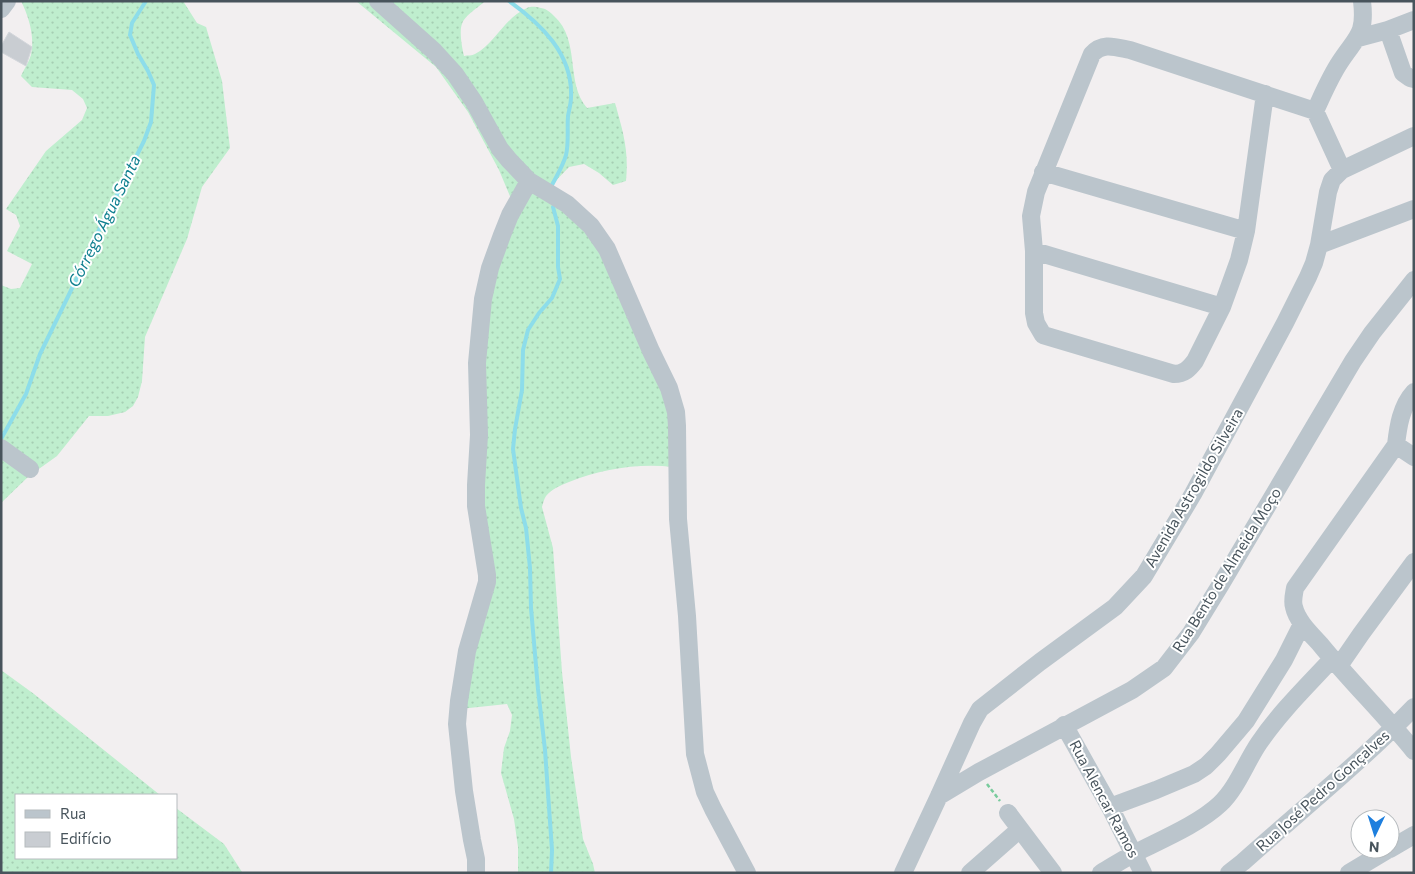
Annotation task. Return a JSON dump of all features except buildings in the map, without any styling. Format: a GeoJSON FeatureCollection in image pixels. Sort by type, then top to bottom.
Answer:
{"type":"FeatureCollection","features":[{"type":"Feature","properties":{"kind":"street"},"geometry":{"type":"LineString","coordinates":[[1,10],[7,1]]}},
{"type":"Feature","properties":{"kind":"street"},"geometry":{"type":"LineString","coordinates":[[378,1],[434,51],[456,74],[500,149],[509,160],[529,181],[567,204],[591,226],[607,249],[669,388],[674,401],[677,419],[678,519],[687,616],[695,754],[705,792],[712,809],[748,873]]}},
{"type":"Feature","properties":{"kind":"street"},"geometry":{"type":"LineString","coordinates":[[1362,1],[1363,25],[1358,38],[1341,61],[1316,111],[1342,170],[1414,136]]}},
{"type":"Feature","properties":{"kind":"street"},"geometry":{"type":"LineString","coordinates":[[1358,38],[1388,30],[1414,20]]}},
{"type":"Feature","properties":{"kind":"street"},"geometry":{"type":"LineString","coordinates":[[1388,30],[1403,74],[1414,79]]}},
{"type":"Feature","properties":{"kind":"street"},"geometry":{"type":"LineString","coordinates":[[1265,94],[1246,231],[1239,260],[1222,307],[1190,368],[1180,374],[1174,374],[1043,335],[1036,323],[1034,313],[1034,251],[1031,216],[1036,192],[1092,54],[1097,49],[1103,46],[1130,50],[1265,94],[1316,111]]}},
{"type":"Feature","properties":{"kind":"street","name":"Avenida Astrogildo Silveira"},"geometry":{"type":"LineString","coordinates":[[903,873],[980,709],[1115,607],[1144,576],[1193,494],[1281,331],[1311,270],[1319,245],[1330,184],[1342,170]]}},
{"type":"Feature","properties":{"kind":"street"},"geometry":{"type":"LineString","coordinates":[[1044,172],[1246,231]]}},
{"type":"Feature","properties":{"kind":"street"},"geometry":{"type":"LineString","coordinates":[[476,873],[476,859],[464,790],[457,724],[458,701],[467,651],[487,582],[476,506],[479,435],[477,363],[483,298],[490,268],[510,215],[529,181]]}},
{"type":"Feature","properties":{"kind":"street"},"geometry":{"type":"LineString","coordinates":[[1319,245],[1414,209]]}},
{"type":"Feature","properties":{"kind":"street"},"geometry":{"type":"LineString","coordinates":[[1034,251],[1222,307]]}},
{"type":"Feature","properties":{"kind":"street","name":"Rua Bento de Almeida Moço"},"geometry":{"type":"LineString","coordinates":[[939,796],[979,772],[1132,690],[1164,668],[1191,633],[1372,333],[1414,280]]}},
{"type":"Feature","properties":{"kind":"street"},"geometry":{"type":"LineString","coordinates":[[1414,392],[1410,396],[1398,426],[1396,445],[1295,588],[1294,608],[1302,624],[1414,751]]}},
{"type":"Feature","properties":{"kind":"street"},"geometry":{"type":"LineString","coordinates":[[1396,445],[1414,457]]}},
{"type":"Feature","properties":{"kind":"street"},"geometry":{"type":"LineString","coordinates":[[1,448],[30,469]]}},
{"type":"Feature","properties":{"kind":"street"},"geometry":{"type":"LineString","coordinates":[[1101,873],[1134,853],[1177,832],[1209,813],[1220,804],[1229,794],[1254,750],[1272,725],[1361,634],[1414,562]]}},
{"type":"Feature","properties":{"kind":"street"},"geometry":{"type":"LineString","coordinates":[[1110,807],[1194,774],[1206,766],[1246,720],[1284,660],[1302,624]]}},
{"type":"Feature","properties":{"kind":"street","name":"Rua José Pedro Gonçalves"},"geometry":{"type":"LineString","coordinates":[[1229,873],[1394,727],[1414,706]]}},
{"type":"Feature","properties":{"kind":"street","name":"Rua Alencar Ramos"},"geometry":{"type":"LineString","coordinates":[[1064,726],[1110,807],[1143,873]]}},
{"type":"Feature","properties":{"kind":"street"},"geometry":{"type":"LineString","coordinates":[[1008,813],[1052,873]]}},
{"type":"Feature","properties":{"kind":"street"},"geometry":{"type":"LineString","coordinates":[[970,873],[1020,829]]}},
{"type":"Feature","properties":{"kind":"street"},"geometry":{"type":"LineString","coordinates":[[1400,843],[1414,835]]}},
{"type":"Feature","properties":{"kind":"street"},"geometry":{"type":"LineString","coordinates":[[1349,873],[1373,859]]}},
{"type":"Feature","properties":{"kind":"path"},"geometry":{"type":"LineString","coordinates":[[979,772],[1008,813]]}},
{"type":"Feature","properties":{"kind":"green space"},"geometry":{"type":"Polygon","coordinates":[[[21,1],[183,1],[197,23],[206,27],[222,81],[230,148],[202,187],[187,239],[145,337],[142,381],[138,397],[133,406],[125,412],[108,416],[89,416],[57,456],[29,476],[1,503],[1,285],[11,289],[20,288],[32,264],[7,251],[20,226],[16,215],[6,209],[46,151],[82,120],[87,108],[83,99],[72,90],[32,87],[21,76],[31,55],[32,34],[27,14],[21,1]]]}},
{"type":"Feature","properties":{"kind":"green space"},"geometry":{"type":"Polygon","coordinates":[[[356,1],[485,1],[463,21],[461,35],[464,56],[474,55],[482,50],[519,12],[531,7],[545,9],[562,26],[567,37],[571,49],[576,86],[580,98],[587,108],[615,103],[618,113],[626,150],[626,181],[613,185],[599,173],[584,164],[569,167],[547,190],[584,219],[669,391],[673,467],[620,468],[582,477],[551,491],[545,497],[542,507],[553,548],[562,672],[571,757],[583,839],[595,873],[518,873],[518,847],[514,819],[501,773],[504,748],[510,731],[512,715],[507,704],[450,710],[487,573],[479,356],[493,262],[515,208],[499,170],[468,112],[436,67],[356,1]]]}},
{"type":"Feature","properties":{"kind":"green space"},"geometry":{"type":"Polygon","coordinates":[[[1,670],[34,694],[159,794],[15,794],[15,859],[178,859],[178,810],[224,844],[242,872],[1,873],[1,670]]]}},
{"type":"Feature","properties":{"kind":"waterway","name":"Córrego Água Santa"},"geometry":{"type":"LineString","coordinates":[[1,439],[26,394],[40,354],[89,249],[144,141],[151,122],[154,85],[130,35],[132,23],[146,1]]}},
{"type":"Feature","properties":{"kind":"waterway"},"geometry":{"type":"LineString","coordinates":[[509,1],[543,30],[561,54],[567,67],[571,100],[568,116],[567,150],[551,187],[552,189]]}},
{"type":"Feature","properties":{"kind":"waterway"},"geometry":{"type":"LineString","coordinates":[[551,873],[552,850],[545,750],[531,608],[530,568],[526,528],[521,508],[513,449],[522,390],[523,350],[528,330],[552,298],[560,279],[558,267],[558,226],[553,207]]}}]}
